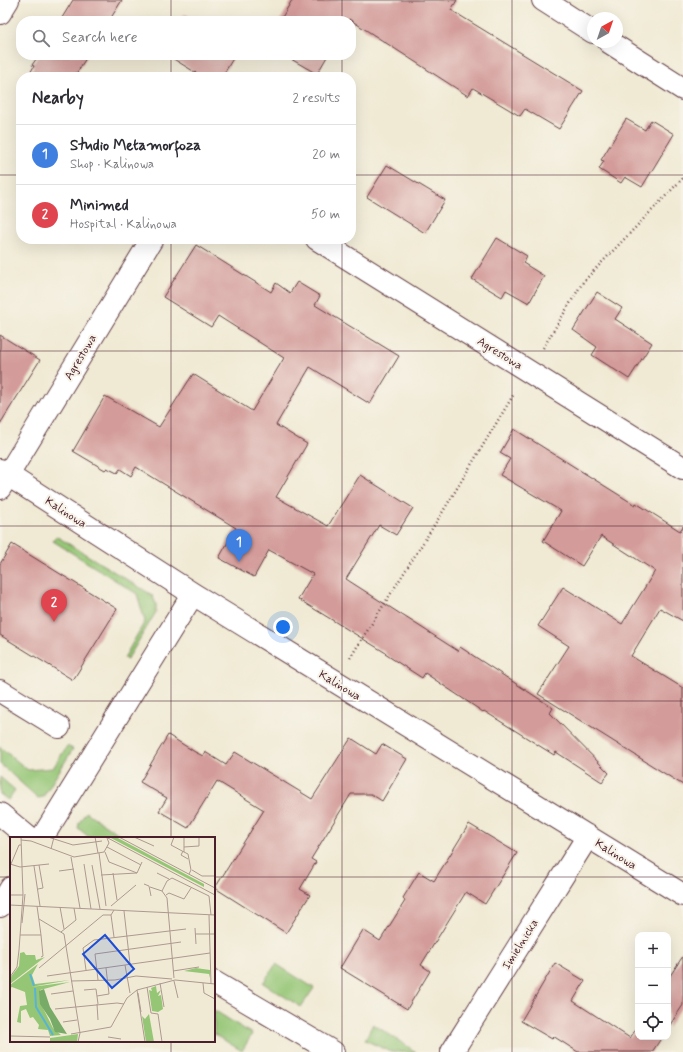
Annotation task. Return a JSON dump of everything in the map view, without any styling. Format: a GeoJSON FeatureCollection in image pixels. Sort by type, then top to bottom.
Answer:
{"type":"FeatureCollection","features":[{"type":"Feature","properties":{"kind":"street"},"geometry":{"type":"LineString","coordinates":[[0,13],[8,0]]}},
{"type":"Feature","properties":{"kind":"street"},"geometry":{"type":"LineString","coordinates":[[543,0],[587,28]]}},
{"type":"Feature","properties":{"kind":"street"},"geometry":{"type":"LineString","coordinates":[[618,48],[683,89]]}},
{"type":"Feature","properties":{"kind":"street","name":"Agrestowa"},"geometry":{"type":"LineString","coordinates":[[3,478],[149,244]]}},
{"type":"Feature","properties":{"kind":"street","name":"Agrestowa"},"geometry":{"type":"LineString","coordinates":[[325,244],[683,468]]}},
{"type":"Feature","properties":{"kind":"street","name":"Kalinowa"},"geometry":{"type":"LineString","coordinates":[[3,478],[683,895]]}},
{"type":"Feature","properties":{"kind":"street"},"geometry":{"type":"LineString","coordinates":[[43,837],[193,594]]}},
{"type":"Feature","properties":{"kind":"street"},"geometry":{"type":"LineString","coordinates":[[0,691],[58,727]]}},
{"type":"Feature","properties":{"kind":"street"},"geometry":{"type":"LineString","coordinates":[[0,814],[27,837]]}},
{"type":"Feature","properties":{"kind":"street","name":"Imielnicka"},"geometry":{"type":"LineString","coordinates":[[452,1052],[588,836]]}},
{"type":"Feature","properties":{"kind":"street"},"geometry":{"type":"LineString","coordinates":[[0,906],[10,890]]}},
{"type":"Feature","properties":{"kind":"street"},"geometry":{"type":"LineString","coordinates":[[215,983],[333,1052]]}},
{"type":"Feature","properties":{"kind":"path"},"geometry":{"type":"LineString","coordinates":[[542,349],[584,282],[683,178]]}},
{"type":"Feature","properties":{"kind":"path"},"geometry":{"type":"LineString","coordinates":[[350,658],[442,513],[518,389]]}},
{"type":"Feature","properties":{"kind":"green space"},"geometry":{"type":"Polygon","coordinates":[[[56,536],[152,595],[156,604],[156,612],[127,660],[124,658],[145,621],[137,594],[53,541],[56,536]]]}},
{"type":"Feature","properties":{"kind":"green space"},"geometry":{"type":"Polygon","coordinates":[[[67,746],[73,749],[43,797],[38,798],[0,764],[0,747],[28,770],[53,768],[67,746]]]}},
{"type":"Feature","properties":{"kind":"green space"},"geometry":{"type":"Polygon","coordinates":[[[0,777],[15,790],[8,800],[0,794],[0,777]]]}},
{"type":"Feature","properties":{"kind":"green space"},"geometry":{"type":"Polygon","coordinates":[[[86,812],[124,837],[89,837],[78,828],[79,823],[86,812]]]}},
{"type":"Feature","properties":{"kind":"green space"},"geometry":{"type":"Polygon","coordinates":[[[276,964],[314,988],[301,1007],[263,983],[276,964]]]}},
{"type":"Feature","properties":{"kind":"green space"},"geometry":{"type":"Polygon","coordinates":[[[215,1011],[252,1034],[242,1051],[215,1035],[215,1011]]]}},
{"type":"Feature","properties":{"kind":"green space"},"geometry":{"type":"Polygon","coordinates":[[[373,1024],[416,1052],[391,1052],[365,1040],[373,1024]]]}},
{"type":"Feature","properties":{"kind":"building"},"geometry":{"type":"Polygon","coordinates":[[[73,0],[122,0],[112,16],[63,16],[73,0]]]}},
{"type":"Feature","properties":{"kind":"building"},"geometry":{"type":"Polygon","coordinates":[[[292,0],[457,0],[451,10],[583,91],[559,129],[525,109],[520,116],[473,88],[468,96],[356,24],[356,16],[283,16],[292,0]]]}},
{"type":"Feature","properties":{"kind":"building"},"geometry":{"type":"Polygon","coordinates":[[[36,60],[85,60],[77,72],[31,72],[34,66],[32,65],[36,60]]]}},
{"type":"Feature","properties":{"kind":"building"},"geometry":{"type":"Polygon","coordinates":[[[175,60],[232,60],[225,72],[195,72],[175,60]]]}},
{"type":"Feature","properties":{"kind":"building"},"geometry":{"type":"Polygon","coordinates":[[[293,60],[325,60],[318,72],[314,72],[293,60]]]}},
{"type":"Feature","properties":{"kind":"building"},"geometry":{"type":"Polygon","coordinates":[[[626,119],[645,130],[651,120],[674,134],[642,187],[625,177],[621,183],[599,169],[604,161],[601,160],[626,119]]]}},
{"type":"Feature","properties":{"kind":"building"},"geometry":{"type":"Polygon","coordinates":[[[387,165],[445,200],[425,233],[367,197],[387,165]]]}},
{"type":"Feature","properties":{"kind":"building"},"geometry":{"type":"Polygon","coordinates":[[[497,238],[527,256],[523,263],[544,276],[529,303],[506,290],[502,297],[472,279],[497,238]]]}},
{"type":"Feature","properties":{"kind":"building"},"geometry":{"type":"Polygon","coordinates":[[[196,245],[271,292],[276,283],[290,293],[297,282],[320,296],[315,305],[399,356],[370,404],[310,367],[276,425],[307,444],[276,497],[328,526],[360,475],[413,508],[396,535],[379,525],[346,579],[458,651],[460,647],[553,708],[550,713],[609,773],[602,782],[556,752],[554,755],[484,711],[483,712],[425,673],[422,678],[385,654],[386,653],[298,599],[313,574],[269,550],[254,577],[219,558],[236,528],[136,467],[131,476],[120,469],[117,473],[107,468],[105,470],[73,451],[105,396],[159,427],[193,374],[252,411],[284,358],[218,316],[211,327],[163,297],[196,245]]]}},
{"type":"Feature","properties":{"kind":"building"},"geometry":{"type":"Polygon","coordinates":[[[597,292],[622,308],[615,319],[652,343],[629,379],[592,355],[597,347],[573,330],[597,292]]]}},
{"type":"Feature","properties":{"kind":"building"},"geometry":{"type":"Polygon","coordinates":[[[0,335],[40,360],[0,424],[0,335]]]}},
{"type":"Feature","properties":{"kind":"building"},"geometry":{"type":"Polygon","coordinates":[[[514,429],[635,505],[636,503],[680,531],[683,526],[683,621],[660,608],[631,656],[683,688],[683,785],[538,694],[569,646],[538,626],[563,587],[622,624],[655,571],[601,536],[582,566],[543,541],[561,511],[500,475],[510,459],[500,453],[514,429]]]}},
{"type":"Feature","properties":{"kind":"building"},"geometry":{"type":"Polygon","coordinates":[[[12,544],[117,609],[73,680],[0,635],[0,564],[12,544]]]}},
{"type":"Feature","properties":{"kind":"building"},"geometry":{"type":"Polygon","coordinates":[[[168,735],[195,752],[203,756],[205,752],[226,765],[235,752],[312,799],[351,738],[376,754],[382,744],[407,759],[382,801],[371,794],[351,794],[311,859],[316,862],[300,889],[310,895],[286,933],[215,888],[264,810],[217,781],[188,828],[159,811],[167,798],[140,782],[168,735]]]}},
{"type":"Feature","properties":{"kind":"building"},"geometry":{"type":"Polygon","coordinates":[[[469,824],[517,853],[485,904],[466,892],[421,965],[430,971],[407,1009],[340,968],[363,930],[380,941],[405,901],[403,898],[419,872],[434,881],[469,824]]]}},
{"type":"Feature","properties":{"kind":"building"},"geometry":{"type":"Polygon","coordinates":[[[683,956],[683,1005],[671,1023],[671,1004],[671,974],[683,956]]]}},
{"type":"Feature","properties":{"kind":"building"},"geometry":{"type":"Polygon","coordinates":[[[555,963],[585,981],[573,1001],[630,1038],[635,1030],[635,1040],[660,1040],[652,1052],[578,1052],[553,1036],[552,1039],[521,1021],[555,963]]]}},
{"type":"Feature","properties":{"kind":"place","name":"Studio Metamorfoza"},"geometry":{"type":"Point","coordinates":[239,562]}},
{"type":"Feature","properties":{"kind":"place","name":"Minimed"},"geometry":{"type":"Point","coordinates":[54,622]}}]}
